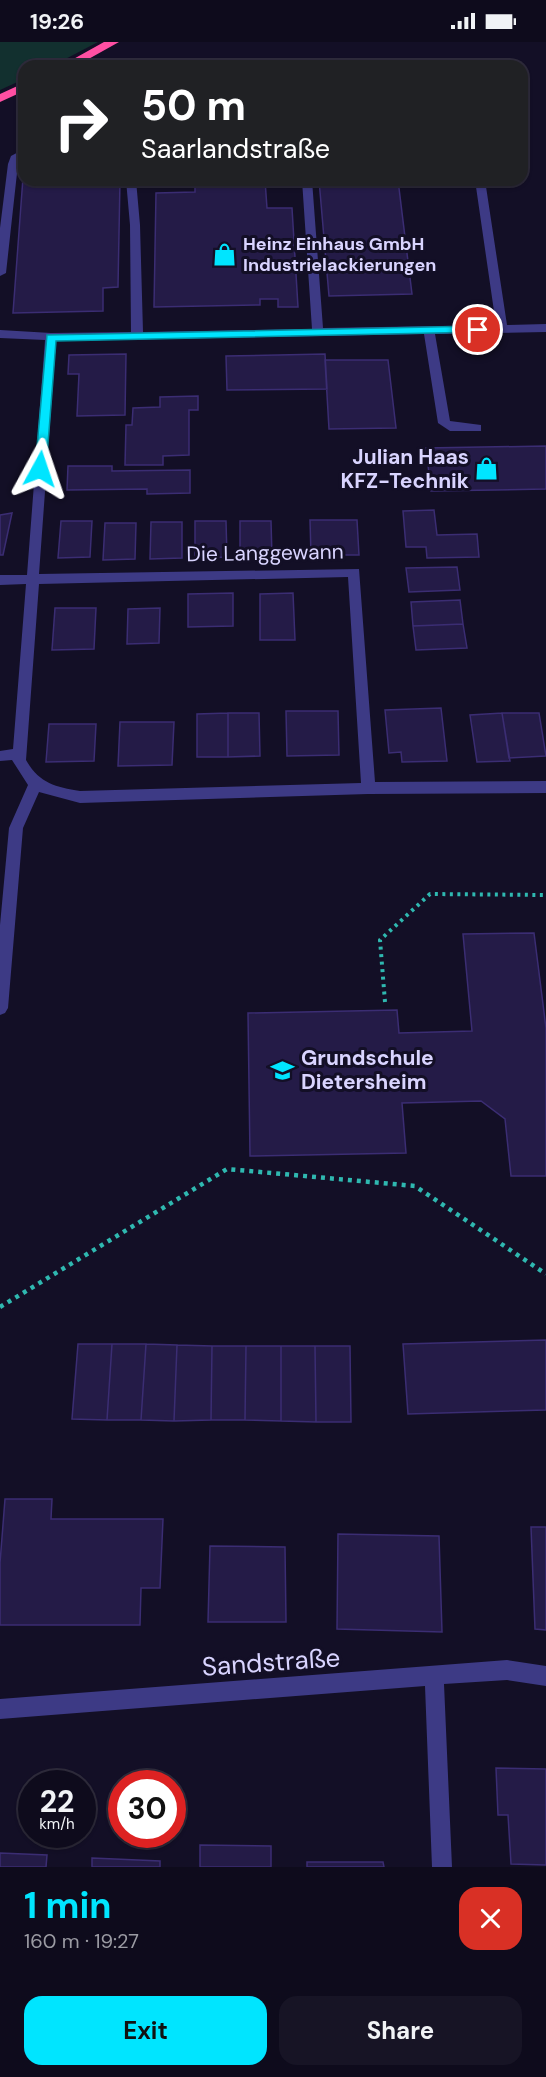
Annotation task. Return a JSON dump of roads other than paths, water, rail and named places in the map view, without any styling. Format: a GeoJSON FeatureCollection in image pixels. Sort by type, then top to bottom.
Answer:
{"type":"FeatureCollection","features":[{"type":"Feature","properties":{"kind":"highway"},"geometry":{"type":"LineString","coordinates":[[78,60],[113,42]]}},
{"type":"Feature","properties":{"kind":"highway"},"geometry":{"type":"LineString","coordinates":[[0,98],[18,90]]}},
{"type":"Feature","properties":{"kind":"street"},"geometry":{"type":"LineString","coordinates":[[0,273],[13,164],[18,156]]}},
{"type":"Feature","properties":{"kind":"street"},"geometry":{"type":"LineString","coordinates":[[131,186],[135,225],[137,336]]}},
{"type":"Feature","properties":{"kind":"street"},"geometry":{"type":"LineString","coordinates":[[307,186],[318,332]]}},
{"type":"Feature","properties":{"kind":"street"},"geometry":{"type":"LineString","coordinates":[[481,186],[502,329]]}},
{"type":"Feature","properties":{"kind":"street"},"geometry":{"type":"LineString","coordinates":[[0,334],[51,337],[546,328]]}},
{"type":"Feature","properties":{"kind":"street"},"geometry":{"type":"LineString","coordinates":[[429,331],[444,423],[450,427],[477,428]]}},
{"type":"Feature","properties":{"kind":"street"},"geometry":{"type":"LineString","coordinates":[[51,337],[19,754],[19,760],[28,778],[45,790],[80,797],[369,788],[546,787]]}},
{"type":"Feature","properties":{"kind":"street","name":"Die Langgewann"},"geometry":{"type":"LineString","coordinates":[[0,579],[354,572],[369,788]]}},
{"type":"Feature","properties":{"kind":"street"},"geometry":{"type":"LineString","coordinates":[[0,756],[19,754]]}},
{"type":"Feature","properties":{"kind":"street"},"geometry":{"type":"LineString","coordinates":[[0,1008],[3,941],[16,828],[36,783]]}},
{"type":"Feature","properties":{"kind":"street","name":"Sandstraße"},"geometry":{"type":"LineString","coordinates":[[0,1709],[507,1670],[546,1676]]}},
{"type":"Feature","properties":{"kind":"street"},"geometry":{"type":"LineString","coordinates":[[434,1677],[442,1867]]}},
{"type":"Feature","properties":{"kind":"place","name":"Heinz Einhaus GmbH Industrielackierungen"},"geometry":{"type":"Point","coordinates":[225,254]}},
{"type":"Feature","properties":{"kind":"place","name":"Julian Haas KFZ-Technik"},"geometry":{"type":"Point","coordinates":[487,469]}},
{"type":"Feature","properties":{"kind":"place","name":"Grundschule Dietersheim"},"geometry":{"type":"Point","coordinates":[283,1070]}}]}
